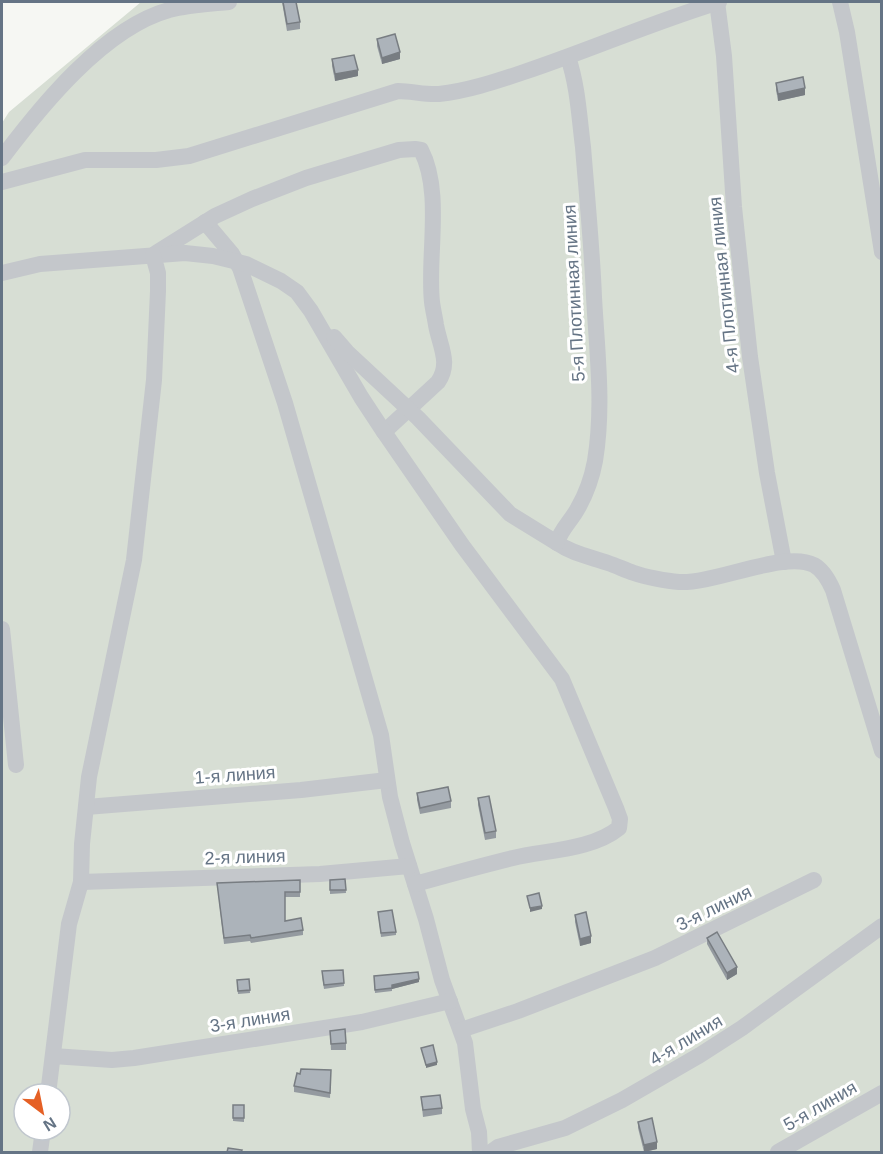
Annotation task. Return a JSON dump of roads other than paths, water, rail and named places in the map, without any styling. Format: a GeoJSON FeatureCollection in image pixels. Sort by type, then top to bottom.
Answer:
{"type":"FeatureCollection","features":[{"type":"Feature","properties":{"kind":"street"},"geometry":{"type":"LineString","coordinates":[[2,158],[36,112],[61,86],[121,35],[141,22],[170,10],[229,2]]}},
{"type":"Feature","properties":{"kind":"street"},"geometry":{"type":"LineString","coordinates":[[2,182],[85,160],[156,160],[189,156],[398,91],[424,94],[452,93],[568,57],[643,27],[718,2]]}},
{"type":"Feature","properties":{"kind":"street","name":"4-я Плотинная линия"},"geometry":{"type":"LineString","coordinates":[[718,2],[734,207],[750,357],[767,473],[784,562]]}},
{"type":"Feature","properties":{"kind":"street"},"geometry":{"type":"LineString","coordinates":[[840,2],[847,32],[882,252]]}},
{"type":"Feature","properties":{"kind":"street","name":"5-я Плотинная линия"},"geometry":{"type":"LineString","coordinates":[[557,543],[559,535],[586,492],[595,463],[599,428],[600,383],[590,212],[579,108],[575,80],[568,57]]}},
{"type":"Feature","properties":{"kind":"street"},"geometry":{"type":"LineString","coordinates":[[153,255],[228,210],[306,178],[399,150],[421,150],[429,177],[432,208],[432,301],[446,363],[444,374],[438,382],[384,432]]}},
{"type":"Feature","properties":{"kind":"street"},"geometry":{"type":"LineString","coordinates":[[206,222],[236,261],[247,286],[288,415],[381,735],[387,780],[409,866],[442,980],[465,1043],[480,1152]]}},
{"type":"Feature","properties":{"kind":"street"},"geometry":{"type":"LineString","coordinates":[[2,273],[40,264],[184,253],[236,261],[281,281],[297,292],[347,352],[410,410],[510,514],[567,550],[635,574],[680,582],[714,578],[784,562],[801,561],[815,565],[828,580],[882,751]]}},
{"type":"Feature","properties":{"kind":"street"},"geometry":{"type":"LineString","coordinates":[[50,1082],[69,924],[81,882],[89,777],[134,560],[154,380],[158,273],[153,255]]}},
{"type":"Feature","properties":{"kind":"street"},"geometry":{"type":"LineString","coordinates":[[311,311],[384,432],[462,545],[562,679],[620,819],[619,828],[612,834],[590,842],[556,851],[515,857],[415,884]]}},
{"type":"Feature","properties":{"kind":"street"},"geometry":{"type":"LineString","coordinates":[[2,629],[16,765]]}},
{"type":"Feature","properties":{"kind":"street","name":"1-я линия"},"geometry":{"type":"LineString","coordinates":[[86,807],[301,790],[387,780]]}},
{"type":"Feature","properties":{"kind":"street","name":"2-я линия"},"geometry":{"type":"LineString","coordinates":[[81,882],[320,874],[409,866]]}},
{"type":"Feature","properties":{"kind":"street","name":"3-я линия"},"geometry":{"type":"LineString","coordinates":[[461,1030],[519,1011],[655,958],[814,880]]}},
{"type":"Feature","properties":{"kind":"street","name":"4-я линия"},"geometry":{"type":"LineString","coordinates":[[491,1152],[498,1147],[565,1128],[622,1100],[700,1055],[742,1028],[882,926]]}},
{"type":"Feature","properties":{"kind":"street","name":"3-я линия"},"geometry":{"type":"LineString","coordinates":[[53,1056],[112,1060],[134,1058],[362,1022],[450,1000]]}},
{"type":"Feature","properties":{"kind":"street","name":"5-я линия"},"geometry":{"type":"LineString","coordinates":[[778,1152],[882,1093]]}}]}
